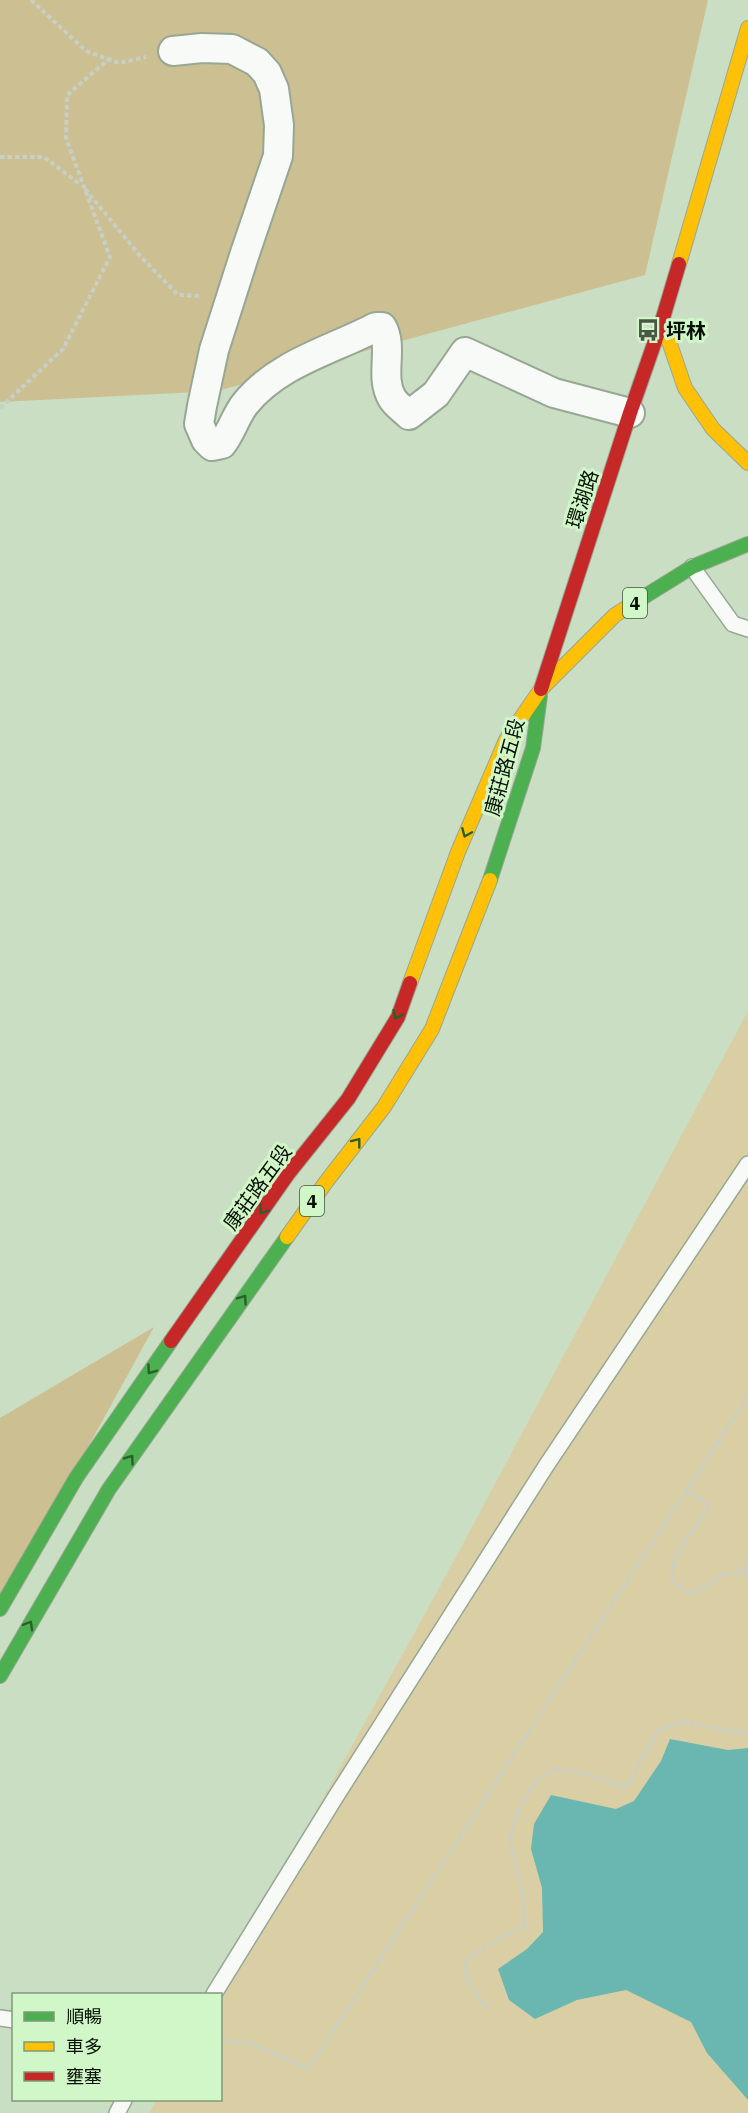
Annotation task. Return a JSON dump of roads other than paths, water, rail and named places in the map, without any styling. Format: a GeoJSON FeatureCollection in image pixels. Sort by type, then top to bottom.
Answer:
{"type":"FeatureCollection","features":[{"type":"Feature","properties":{"kind":"main road","name":"環湖路"},"geometry":{"type":"LineString","coordinates":[[541,689],[662,321],[748,28]]}},
{"type":"Feature","properties":{"kind":"main road"},"geometry":{"type":"LineString","coordinates":[[662,321],[685,388],[713,429],[748,463]]}},
{"type":"Feature","properties":{"kind":"main road","name":"4"},"geometry":{"type":"LineString","coordinates":[[541,689],[615,615],[692,567],[748,544]]}},
{"type":"Feature","properties":{"kind":"main road","name":"康莊路五段"},"geometry":{"type":"LineString","coordinates":[[0,1609],[76,1478],[288,1174],[348,1099],[398,1017],[458,852],[506,740],[541,689]]}},
{"type":"Feature","properties":{"kind":"main road","name":"康莊路五段"},"geometry":{"type":"LineString","coordinates":[[0,1676],[109,1489],[326,1182],[384,1107],[432,1029],[495,867],[530,759],[541,689]]}},
{"type":"Feature","properties":{"kind":"street"},"geometry":{"type":"LineString","coordinates":[[172,51],[202,48],[232,49],[256,62],[267,73],[274,89],[279,125],[278,156],[214,350],[199,424],[206,440],[212,446],[222,444],[231,432],[244,405],[265,385],[302,360],[376,327],[382,327],[386,334],[385,376],[392,399],[409,415],[436,394],[465,352],[554,393],[630,413]]}},
{"type":"Feature","properties":{"kind":"lane"},"geometry":{"type":"LineString","coordinates":[[692,567],[733,624],[748,629]]}},
{"type":"Feature","properties":{"kind":"lane"},"geometry":{"type":"LineString","coordinates":[[215,1993],[335,1798],[546,1466],[748,1164]]}},
{"type":"Feature","properties":{"kind":"water"},"geometry":{"type":"Polygon","coordinates":[[[670,1739],[728,1750],[748,1748],[748,2100],[707,2053],[691,2022],[626,1990],[577,2000],[535,2019],[509,2000],[498,1969],[527,1949],[543,1932],[542,1888],[531,1849],[534,1824],[551,1795],[616,1809],[634,1801],[661,1761],[670,1739]]]}},
{"type":"Feature","properties":{"kind":"place","name":"坪林"},"geometry":{"type":"Point","coordinates":[648,330]}}]}
